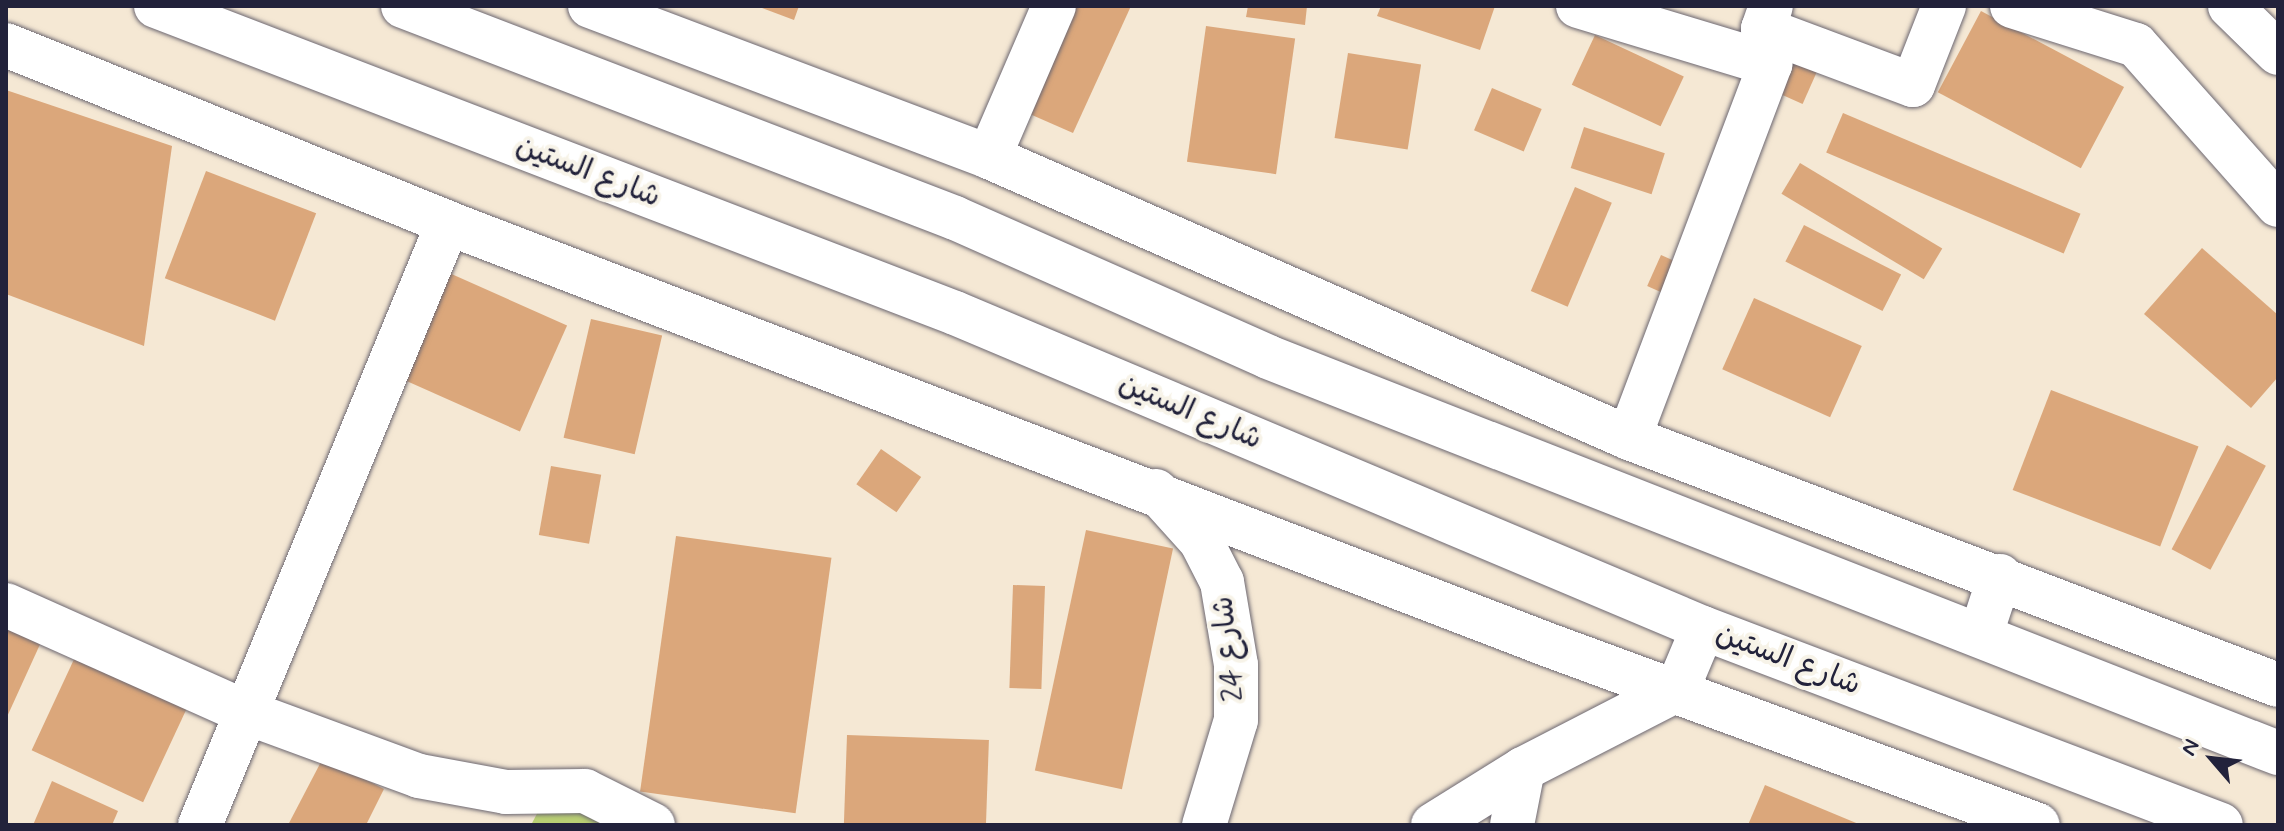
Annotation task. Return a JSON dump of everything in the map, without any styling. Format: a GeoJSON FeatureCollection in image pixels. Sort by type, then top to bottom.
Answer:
{"type":"FeatureCollection","features":[{"type":"Feature","properties":{"kind":"main road","name":"شارع الستين"},"geometry":{"type":"LineString","coordinates":[[156,6],[955,313],[1703,628],[2221,825]]}},
{"type":"Feature","properties":{"kind":"main road"},"geometry":{"type":"LineString","coordinates":[[403,6],[955,218],[1268,357],[2278,753]]}},
{"type":"Feature","properties":{"kind":"main road"},"geometry":{"type":"LineString","coordinates":[[590,6],[989,157],[1629,438],[2000,576],[2278,685]]}},
{"type":"Feature","properties":{"kind":"main road"},"geometry":{"type":"LineString","coordinates":[[989,157],[1054,6]]}},
{"type":"Feature","properties":{"kind":"main road"},"geometry":{"type":"LineString","coordinates":[[1578,6],[1768,33],[1913,85],[1944,6]]}},
{"type":"Feature","properties":{"kind":"main road"},"geometry":{"type":"LineString","coordinates":[[2012,6],[2136,45],[2278,205]]}},
{"type":"Feature","properties":{"kind":"main road"},"geometry":{"type":"LineString","coordinates":[[2230,6],[2278,53]]}},
{"type":"Feature","properties":{"kind":"main road"},"geometry":{"type":"LineString","coordinates":[[1629,438],[1768,33]]}},
{"type":"Feature","properties":{"kind":"main road"},"geometry":{"type":"LineString","coordinates":[[6,45],[448,223],[2038,825]]}},
{"type":"Feature","properties":{"kind":"main road"},"geometry":{"type":"LineString","coordinates":[[200,825],[448,223]]}},
{"type":"Feature","properties":{"kind":"main road","name":"شارع 24"},"geometry":{"type":"LineString","coordinates":[[1156,491],[1201,541],[1222,582],[1236,665],[1236,720],[1204,825]]}},
{"type":"Feature","properties":{"kind":"main road"},"geometry":{"type":"LineString","coordinates":[[1981,634],[2000,576]]}},
{"type":"Feature","properties":{"kind":"main road"},"geometry":{"type":"LineString","coordinates":[[6,605],[248,713],[419,776],[506,792],[585,791],[653,825]]}},
{"type":"Feature","properties":{"kind":"main road"},"geometry":{"type":"LineString","coordinates":[[1433,825],[1523,769],[1677,690],[1703,628]]}},
{"type":"Feature","properties":{"kind":"main road"},"geometry":{"type":"LineString","coordinates":[[1512,825],[1523,769]]}},
{"type":"Feature","properties":{"kind":"green space"},"geometry":{"type":"Polygon","coordinates":[[[541,806],[605,810],[628,825],[531,825],[541,806]]]}},
{"type":"Feature","properties":{"kind":"building"},"geometry":{"type":"Polygon","coordinates":[[[757,6],[799,6],[794,20],[757,6]]]}},
{"type":"Feature","properties":{"kind":"building"},"geometry":{"type":"Polygon","coordinates":[[[1035,6],[1131,6],[1073,133],[993,98],[1035,6]]]}},
{"type":"Feature","properties":{"kind":"building"},"geometry":{"type":"Polygon","coordinates":[[[1248,6],[1307,6],[1305,25],[1246,17],[1248,6]]]}},
{"type":"Feature","properties":{"kind":"building"},"geometry":{"type":"Polygon","coordinates":[[[1381,6],[1495,6],[1480,50],[1377,16],[1381,6]]]}},
{"type":"Feature","properties":{"kind":"building"},"geometry":{"type":"Polygon","coordinates":[[[1981,11],[2124,87],[2081,168],[1938,92],[1981,11]]]}},
{"type":"Feature","properties":{"kind":"building"},"geometry":{"type":"Polygon","coordinates":[[[1206,26],[1295,39],[1276,174],[1187,162],[1206,26]]]}},
{"type":"Feature","properties":{"kind":"building"},"geometry":{"type":"Polygon","coordinates":[[[1595,35],[1684,76],[1661,126],[1572,85],[1595,35]]]}},
{"type":"Feature","properties":{"kind":"building"},"geometry":{"type":"Polygon","coordinates":[[[1348,53],[1421,65],[1408,150],[1335,138],[1348,53]]]}},
{"type":"Feature","properties":{"kind":"building"},"geometry":{"type":"Polygon","coordinates":[[[1788,58],[1817,71],[1803,104],[1773,91],[1788,58]]]}},
{"type":"Feature","properties":{"kind":"building"},"geometry":{"type":"Polygon","coordinates":[[[1492,88],[1542,109],[1524,151],[1474,130],[1492,88]]]}},
{"type":"Feature","properties":{"kind":"building"},"geometry":{"type":"Polygon","coordinates":[[[6,90],[172,146],[144,346],[6,294],[6,90]]]}},
{"type":"Feature","properties":{"kind":"building"},"geometry":{"type":"Polygon","coordinates":[[[1843,113],[2080,214],[2064,253],[1826,153],[1843,113]]]}},
{"type":"Feature","properties":{"kind":"building"},"geometry":{"type":"Polygon","coordinates":[[[1584,127],[1665,153],[1652,194],[1571,168],[1584,127]]]}},
{"type":"Feature","properties":{"kind":"building"},"geometry":{"type":"Polygon","coordinates":[[[1800,163],[1942,248],[1924,279],[1781,194],[1800,163]]]}},
{"type":"Feature","properties":{"kind":"building"},"geometry":{"type":"Polygon","coordinates":[[[206,171],[316,213],[275,321],[165,278],[206,171]]]}},
{"type":"Feature","properties":{"kind":"building"},"geometry":{"type":"Polygon","coordinates":[[[1575,187],[1612,203],[1568,307],[1531,291],[1575,187]]]}},
{"type":"Feature","properties":{"kind":"building"},"geometry":{"type":"Polygon","coordinates":[[[1804,225],[1901,274],[1883,311],[1785,262],[1804,225]]]}},
{"type":"Feature","properties":{"kind":"building"},"geometry":{"type":"Polygon","coordinates":[[[2202,248],[2278,315],[2278,377],[2251,408],[2144,314],[2202,248]]]}},
{"type":"Feature","properties":{"kind":"building"},"geometry":{"type":"Polygon","coordinates":[[[1661,255],[1710,277],[1697,308],[1647,286],[1661,255]]]}},
{"type":"Feature","properties":{"kind":"building"},"geometry":{"type":"Polygon","coordinates":[[[420,260],[567,325],[520,431],[373,366],[420,260]]]}},
{"type":"Feature","properties":{"kind":"building"},"geometry":{"type":"Polygon","coordinates":[[[1754,298],[1862,346],[1830,417],[1722,369],[1754,298]]]}},
{"type":"Feature","properties":{"kind":"building"},"geometry":{"type":"Polygon","coordinates":[[[591,319],[662,335],[635,454],[564,438],[591,319]]]}},
{"type":"Feature","properties":{"kind":"building"},"geometry":{"type":"Polygon","coordinates":[[[2051,390],[2199,447],[2160,547],[2013,490],[2051,390]]]}},
{"type":"Feature","properties":{"kind":"building"},"geometry":{"type":"Polygon","coordinates":[[[2227,445],[2266,466],[2210,570],[2172,549],[2227,445]]]}},
{"type":"Feature","properties":{"kind":"building"},"geometry":{"type":"Polygon","coordinates":[[[881,449],[921,477],[896,512],[856,484],[881,449]]]}},
{"type":"Feature","properties":{"kind":"building"},"geometry":{"type":"Polygon","coordinates":[[[551,466],[601,475],[589,544],[539,535],[551,466]]]}},
{"type":"Feature","properties":{"kind":"building"},"geometry":{"type":"Polygon","coordinates":[[[1086,530],[1173,549],[1122,789],[1035,771],[1086,530]]]}},
{"type":"Feature","properties":{"kind":"building"},"geometry":{"type":"Polygon","coordinates":[[[676,536],[831,558],[796,813],[640,791],[676,536]]]}},
{"type":"Feature","properties":{"kind":"building"},"geometry":{"type":"Polygon","coordinates":[[[1013,585],[1045,586],[1041,689],[1009,688],[1013,585]]]}},
{"type":"Feature","properties":{"kind":"building"},"geometry":{"type":"Polygon","coordinates":[[[6,624],[42,640],[6,719],[6,624]]]}},
{"type":"Feature","properties":{"kind":"building"},"geometry":{"type":"Polygon","coordinates":[[[76,655],[187,707],[143,802],[32,750],[76,655]]]}},
{"type":"Feature","properties":{"kind":"building"},"geometry":{"type":"Polygon","coordinates":[[[847,735],[989,740],[986,825],[844,825],[847,735]]]}},
{"type":"Feature","properties":{"kind":"building"},"geometry":{"type":"Polygon","coordinates":[[[323,758],[384,789],[366,825],[288,825],[323,758]]]}},
{"type":"Feature","properties":{"kind":"building"},"geometry":{"type":"Polygon","coordinates":[[[52,781],[118,811],[112,825],[33,825],[52,781]]]}},
{"type":"Feature","properties":{"kind":"building"},"geometry":{"type":"Polygon","coordinates":[[[1765,785],[1861,825],[1748,825],[1765,785]]]}}]}
